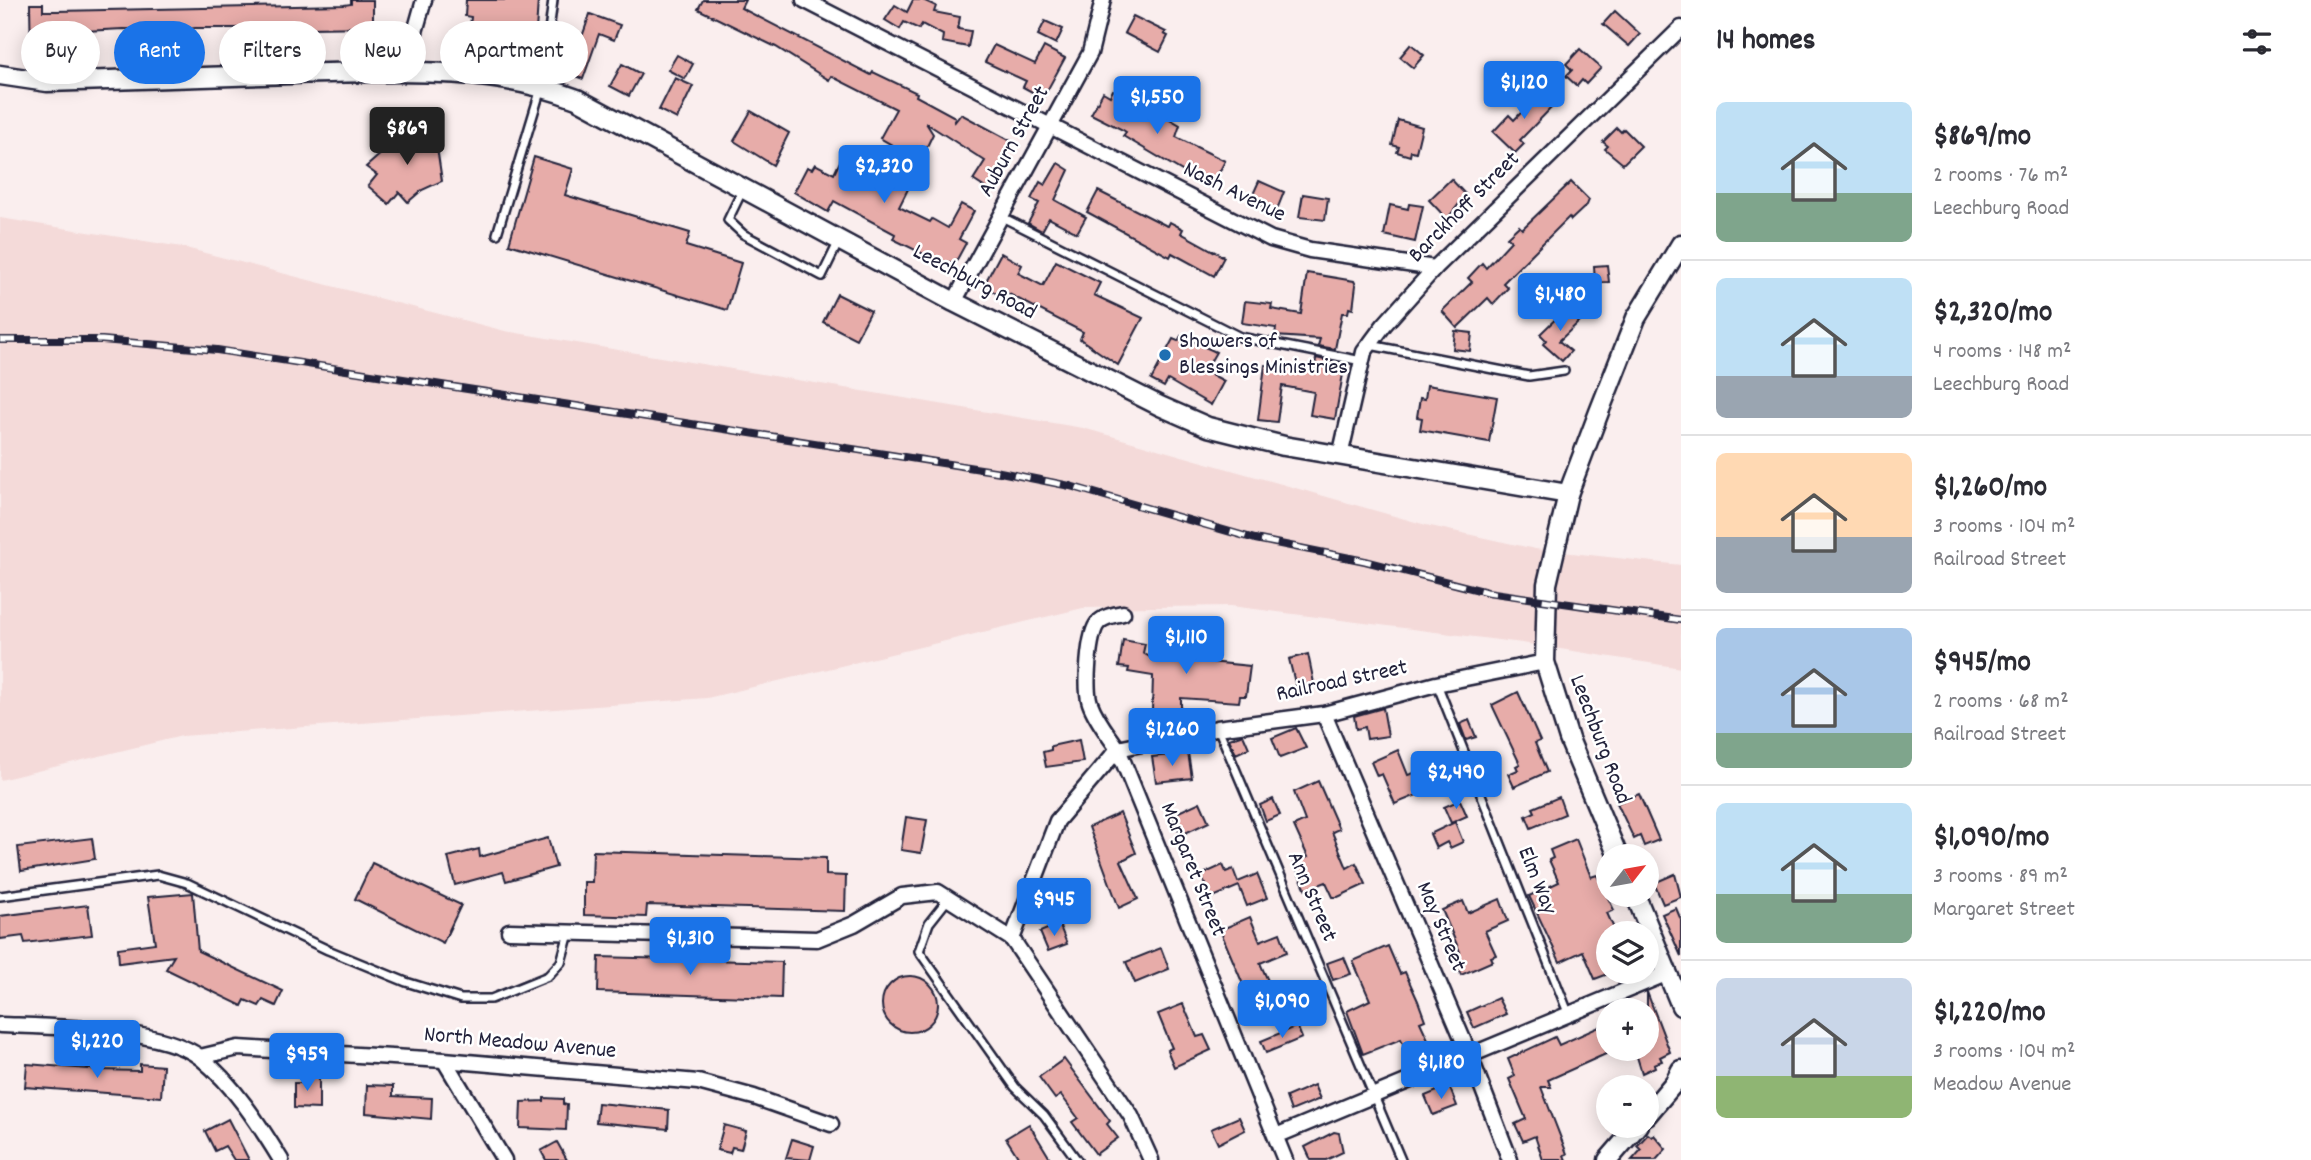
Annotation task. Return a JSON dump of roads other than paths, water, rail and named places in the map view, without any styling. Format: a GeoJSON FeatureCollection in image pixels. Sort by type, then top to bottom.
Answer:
{"type":"FeatureCollection","features":[{"type":"Feature","properties":{"kind":"street"},"geometry":{"type":"LineString","coordinates":[[418,21],[424,0]]}},
{"type":"Feature","properties":{"kind":"street","name":"Nash Avenue"},"geometry":{"type":"LineString","coordinates":[[804,0],[1271,239],[1310,250],[1435,268]]}},
{"type":"Feature","properties":{"kind":"street","name":"Auburn Street"},"geometry":{"type":"LineString","coordinates":[[954,302],[1090,53],[1103,0]]}},
{"type":"Feature","properties":{"kind":"street","name":"Barckhoff Street"},"geometry":{"type":"LineString","coordinates":[[1340,456],[1362,361],[1370,345],[1435,268],[1681,28]]}},
{"type":"Feature","properties":{"kind":"street","name":"Leechburg Road"},"geometry":{"type":"LineString","coordinates":[[426,72],[489,75],[541,85],[577,99],[954,302],[1208,427],[1340,456],[1568,494],[1547,583],[1545,662],[1569,739],[1614,844]]}},
{"type":"Feature","properties":{"kind":"street","name":"Leechburg Road"},"geometry":{"type":"LineString","coordinates":[[0,75],[47,82],[340,73]]}},
{"type":"Feature","properties":{"kind":"street"},"geometry":{"type":"LineString","coordinates":[[1568,494],[1636,318],[1681,244]]}},
{"type":"Feature","properties":{"kind":"street","name":"Margaret Street"},"geometry":{"type":"LineString","coordinates":[[1123,612],[1102,618],[1095,625],[1088,698],[1096,717],[1118,749],[1286,1160]]}},
{"type":"Feature","properties":{"kind":"street","name":"Railroad Street"},"geometry":{"type":"LineString","coordinates":[[1118,749],[1217,728],[1324,713],[1436,684],[1545,662]]}},
{"type":"Feature","properties":{"kind":"street","name":"May Street"},"geometry":{"type":"LineString","coordinates":[[1324,713],[1470,1056],[1510,1160]]}},
{"type":"Feature","properties":{"kind":"street"},"geometry":{"type":"LineString","coordinates":[[1012,939],[1057,821],[1118,749]]}},
{"type":"Feature","properties":{"kind":"street"},"geometry":{"type":"LineString","coordinates":[[509,931],[817,939],[854,924],[902,896],[938,892],[1012,939],[1130,1116],[1151,1160]]}},
{"type":"Feature","properties":{"kind":"street"},"geometry":{"type":"LineString","coordinates":[[1640,907],[1681,1006]]}},
{"type":"Feature","properties":{"kind":"street"},"geometry":{"type":"LineString","coordinates":[[1276,1136],[1668,973]]}},
{"type":"Feature","properties":{"kind":"street"},"geometry":{"type":"LineString","coordinates":[[0,1025],[128,1035],[172,1044],[200,1057],[250,1112],[281,1160]]}},
{"type":"Feature","properties":{"kind":"street","name":"North Meadow Avenue"},"geometry":{"type":"LineString","coordinates":[[200,1057],[238,1048],[444,1060],[698,1082],[831,1124]]}},
{"type":"Feature","properties":{"kind":"street"},"geometry":{"type":"LineString","coordinates":[[444,1060],[504,1160]]}},
{"type":"Feature","properties":{"kind":"street"},"geometry":{"type":"LineString","coordinates":[[1659,1101],[1675,1083],[1681,1070]]}},
{"type":"Feature","properties":{"kind":"street"},"geometry":{"type":"LineString","coordinates":[[1608,1160],[1627,1138]]}},
{"type":"Feature","properties":{"kind":"lane"},"geometry":{"type":"LineString","coordinates":[[497,234],[541,85],[553,0]]}},
{"type":"Feature","properties":{"kind":"lane"},"geometry":{"type":"LineString","coordinates":[[744,188],[728,220],[743,234],[822,276],[840,240]]}},
{"type":"Feature","properties":{"kind":"lane"},"geometry":{"type":"LineString","coordinates":[[1000,216],[1240,337],[1362,361]]}},
{"type":"Feature","properties":{"kind":"lane"},"geometry":{"type":"LineString","coordinates":[[1370,345],[1530,376],[1564,371]]}},
{"type":"Feature","properties":{"kind":"lane","name":"Elm Way"},"geometry":{"type":"LineString","coordinates":[[1436,684],[1569,1014]]}},
{"type":"Feature","properties":{"kind":"lane","name":"Ann Street"},"geometry":{"type":"LineString","coordinates":[[1217,728],[1401,1160]]}},
{"type":"Feature","properties":{"kind":"lane"},"geometry":{"type":"LineString","coordinates":[[0,896],[158,875],[187,883],[328,950],[384,973],[461,999],[491,999],[548,976],[561,962],[569,933]]}},
{"type":"Feature","properties":{"kind":"lane"},"geometry":{"type":"LineString","coordinates":[[948,899],[929,923],[919,951],[1015,1087],[1044,1115],[1077,1160]]}},
{"type":"Feature","properties":{"kind":"railway"},"geometry":{"type":"LineString","coordinates":[[0,340],[102,340],[217,350],[1000,472],[1070,486],[1255,539],[1365,561],[1487,592],[1681,620]]}},
{"type":"Feature","properties":{"kind":"place","name":"Showers of Blessings Ministries"},"geometry":{"type":"Point","coordinates":[1165,355]}}]}
